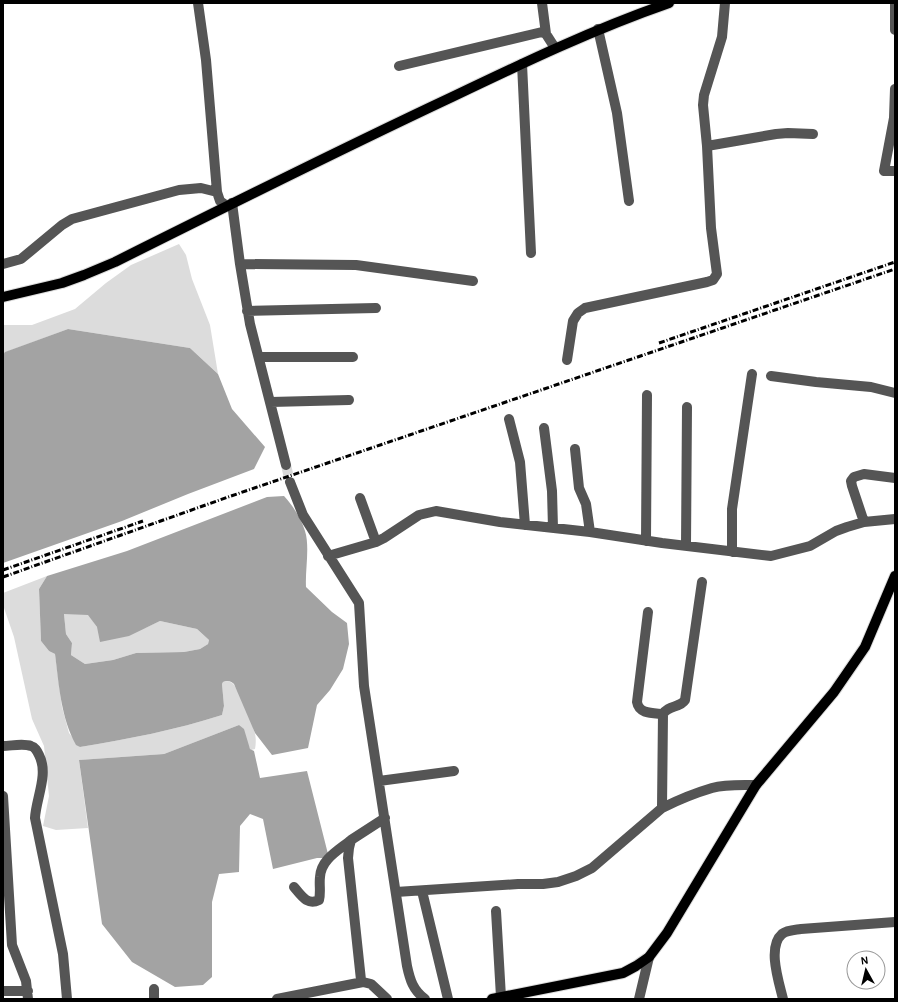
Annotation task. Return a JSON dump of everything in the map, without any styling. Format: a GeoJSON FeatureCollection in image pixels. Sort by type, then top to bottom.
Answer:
{"type":"FeatureCollection","features":[{"type":"Feature","properties":{"kind":"main road"},"geometry":{"type":"LineString","coordinates":[[3,297],[62,283],[84,276],[352,144],[555,48],[624,18],[668,3]]}},
{"type":"Feature","properties":{"kind":"main road"},"geometry":{"type":"LineString","coordinates":[[496,998],[623,972],[636,966],[649,957],[667,933],[756,785],[834,692],[865,647],[895,576]]}},
{"type":"Feature","properties":{"kind":"street"},"geometry":{"type":"LineString","coordinates":[[198,3],[206,60],[217,192],[220,201],[229,205],[247,311],[286,465]]}},
{"type":"Feature","properties":{"kind":"street"},"geometry":{"type":"LineString","coordinates":[[542,3],[546,34],[555,48]]}},
{"type":"Feature","properties":{"kind":"street"},"geometry":{"type":"LineString","coordinates":[[567,360],[573,321],[578,313],[585,308],[707,282],[713,280],[717,274],[711,228],[707,146],[703,116],[704,95],[722,37],[725,3]]}},
{"type":"Feature","properties":{"kind":"street"},"geometry":{"type":"LineString","coordinates":[[895,3],[895,30]]}},
{"type":"Feature","properties":{"kind":"street"},"geometry":{"type":"LineString","coordinates":[[598,30],[617,112],[629,201]]}},
{"type":"Feature","properties":{"kind":"street"},"geometry":{"type":"LineString","coordinates":[[399,66],[535,33],[542,32],[546,34]]}},
{"type":"Feature","properties":{"kind":"street"},"geometry":{"type":"LineString","coordinates":[[522,64],[532,253]]}},
{"type":"Feature","properties":{"kind":"street"},"geometry":{"type":"LineString","coordinates":[[895,89],[894,118],[884,171],[895,171]]}},
{"type":"Feature","properties":{"kind":"street"},"geometry":{"type":"LineString","coordinates":[[707,146],[776,134],[813,134]]}},
{"type":"Feature","properties":{"kind":"street"},"geometry":{"type":"LineString","coordinates":[[3,264],[21,259],[62,225],[72,219],[179,190],[201,188],[217,192]]}},
{"type":"Feature","properties":{"kind":"street"},"geometry":{"type":"LineString","coordinates":[[240,264],[356,265],[473,281]]}},
{"type":"Feature","properties":{"kind":"street"},"geometry":{"type":"LineString","coordinates":[[247,311],[376,308]]}},
{"type":"Feature","properties":{"kind":"street"},"geometry":{"type":"LineString","coordinates":[[259,357],[353,357]]}},
{"type":"Feature","properties":{"kind":"street"},"geometry":{"type":"LineString","coordinates":[[732,552],[732,509],[752,374]]}},
{"type":"Feature","properties":{"kind":"street"},"geometry":{"type":"LineString","coordinates":[[771,376],[872,387],[895,392]]}},
{"type":"Feature","properties":{"kind":"street"},"geometry":{"type":"LineString","coordinates":[[646,541],[648,395]]}},
{"type":"Feature","properties":{"kind":"street"},"geometry":{"type":"LineString","coordinates":[[271,402],[349,400]]}},
{"type":"Feature","properties":{"kind":"street"},"geometry":{"type":"LineString","coordinates":[[686,546],[687,407]]}},
{"type":"Feature","properties":{"kind":"street"},"geometry":{"type":"LineString","coordinates":[[509,419],[520,462],[525,525]]}},
{"type":"Feature","properties":{"kind":"street"},"geometry":{"type":"LineString","coordinates":[[544,428],[552,490],[553,528]]}},
{"type":"Feature","properties":{"kind":"street"},"geometry":{"type":"LineString","coordinates":[[575,449],[579,488],[586,504],[590,532]]}},
{"type":"Feature","properties":{"kind":"street"},"geometry":{"type":"LineString","coordinates":[[864,522],[851,481],[854,477],[864,474],[895,478]]}},
{"type":"Feature","properties":{"kind":"street"},"geometry":{"type":"LineString","coordinates":[[290,482],[303,516],[359,603],[364,686],[409,976],[415,990],[425,999]]}},
{"type":"Feature","properties":{"kind":"street"},"geometry":{"type":"LineString","coordinates":[[360,498],[376,542]]}},
{"type":"Feature","properties":{"kind":"street"},"geometry":{"type":"LineString","coordinates":[[328,556],[376,542],[419,515],[436,511],[486,520],[771,556],[810,546],[836,531],[864,522],[895,519]]}},
{"type":"Feature","properties":{"kind":"street"},"geometry":{"type":"LineString","coordinates":[[662,808],[663,714],[669,708],[680,705],[685,700],[702,582]]}},
{"type":"Feature","properties":{"kind":"street"},"geometry":{"type":"LineString","coordinates":[[648,612],[637,702],[638,708],[642,711],[663,714]]}},
{"type":"Feature","properties":{"kind":"street"},"geometry":{"type":"LineString","coordinates":[[3,746],[31,746],[36,750],[42,762],[41,782],[35,809],[35,818],[63,954],[67,999]]}},
{"type":"Feature","properties":{"kind":"street"},"geometry":{"type":"LineString","coordinates":[[379,780],[454,772]]}},
{"type":"Feature","properties":{"kind":"street"},"geometry":{"type":"LineString","coordinates":[[396,892],[558,882],[576,876],[592,868],[662,808],[712,788],[730,785],[756,785]]}},
{"type":"Feature","properties":{"kind":"street"},"geometry":{"type":"LineString","coordinates":[[3,796],[7,933],[24,974],[28,995],[3,991]]}},
{"type":"Feature","properties":{"kind":"street"},"geometry":{"type":"LineString","coordinates":[[294,887],[303,898],[308,901],[314,902],[319,900],[320,878],[326,861],[351,840],[385,818]]}},
{"type":"Feature","properties":{"kind":"street"},"geometry":{"type":"LineString","coordinates":[[351,840],[348,858],[360,976],[362,982]]}},
{"type":"Feature","properties":{"kind":"street"},"geometry":{"type":"LineString","coordinates":[[422,891],[448,999]]}},
{"type":"Feature","properties":{"kind":"street"},"geometry":{"type":"LineString","coordinates":[[496,912],[496,998]]}},
{"type":"Feature","properties":{"kind":"street"},"geometry":{"type":"LineString","coordinates":[[783,999],[775,950],[777,941],[783,934],[789,931],[801,929],[895,922]]}},
{"type":"Feature","properties":{"kind":"street"},"geometry":{"type":"LineString","coordinates":[[639,999],[649,957]]}},
{"type":"Feature","properties":{"kind":"street"},"geometry":{"type":"LineString","coordinates":[[277,999],[362,982],[371,984],[387,999]]}},
{"type":"Feature","properties":{"kind":"shaded area"},"geometry":{"type":"Polygon","coordinates":[[[179,244],[186,255],[192,279],[210,325],[218,374],[190,348],[68,329],[6,352],[3,355],[3,325],[32,325],[75,309],[106,283],[131,265],[179,244]]]}},
{"type":"Feature","properties":{"kind":"shaded area"},"geometry":{"type":"Polygon","coordinates":[[[68,329],[190,348],[218,374],[232,409],[265,447],[254,469],[122,521],[3,563],[3,355],[5,352],[68,329]]]}},
{"type":"Feature","properties":{"kind":"shaded area"},"geometry":{"type":"Polygon","coordinates":[[[284,496],[291,504],[305,531],[307,551],[306,587],[332,612],[347,623],[349,644],[343,669],[330,690],[317,705],[308,748],[272,755],[255,733],[234,684],[227,681],[223,682],[222,684],[224,706],[222,715],[170,730],[80,747],[76,745],[64,713],[59,689],[55,654],[49,651],[41,641],[39,589],[47,576],[127,551],[267,497],[284,496]],[[64,614],[66,634],[72,643],[71,655],[85,664],[113,660],[136,653],[184,652],[200,649],[208,644],[209,640],[197,629],[160,621],[129,636],[100,642],[97,627],[88,615],[64,614]]]}},
{"type":"Feature","properties":{"kind":"shaded area"},"geometry":{"type":"Polygon","coordinates":[[[47,576],[39,589],[41,641],[49,651],[55,654],[62,707],[69,733],[80,747],[152,734],[222,715],[224,706],[222,684],[226,681],[231,682],[238,691],[252,723],[256,741],[255,749],[250,749],[239,725],[164,754],[79,760],[88,828],[56,830],[43,826],[49,796],[44,746],[32,719],[14,637],[3,605],[3,593],[47,576]]]}},
{"type":"Feature","properties":{"kind":"shaded area"},"geometry":{"type":"Polygon","coordinates":[[[64,614],[88,614],[97,627],[145,628],[160,621],[197,629],[209,640],[208,644],[200,649],[184,652],[136,653],[113,660],[85,664],[71,655],[72,643],[66,634],[64,614]]]}},
{"type":"Feature","properties":{"kind":"shaded area"},"geometry":{"type":"Polygon","coordinates":[[[239,725],[244,729],[250,749],[254,751],[260,778],[307,771],[329,858],[317,858],[273,869],[263,819],[250,814],[240,826],[239,872],[219,874],[212,902],[212,977],[203,985],[175,987],[132,962],[102,924],[79,760],[164,754],[239,725]]]}},
{"type":"Feature","properties":{"kind":"tunnel"},"geometry":{"type":"LineString","coordinates":[[286,465],[290,482]]}},
{"type":"Feature","properties":{"kind":"railway"},"geometry":{"type":"LineString","coordinates":[[659,343],[895,262]]}},
{"type":"Feature","properties":{"kind":"railway"},"geometry":{"type":"LineString","coordinates":[[3,577],[231,496],[895,269]]}},
{"type":"Feature","properties":{"kind":"railway"},"geometry":{"type":"LineString","coordinates":[[3,570],[143,521]]}}]}
